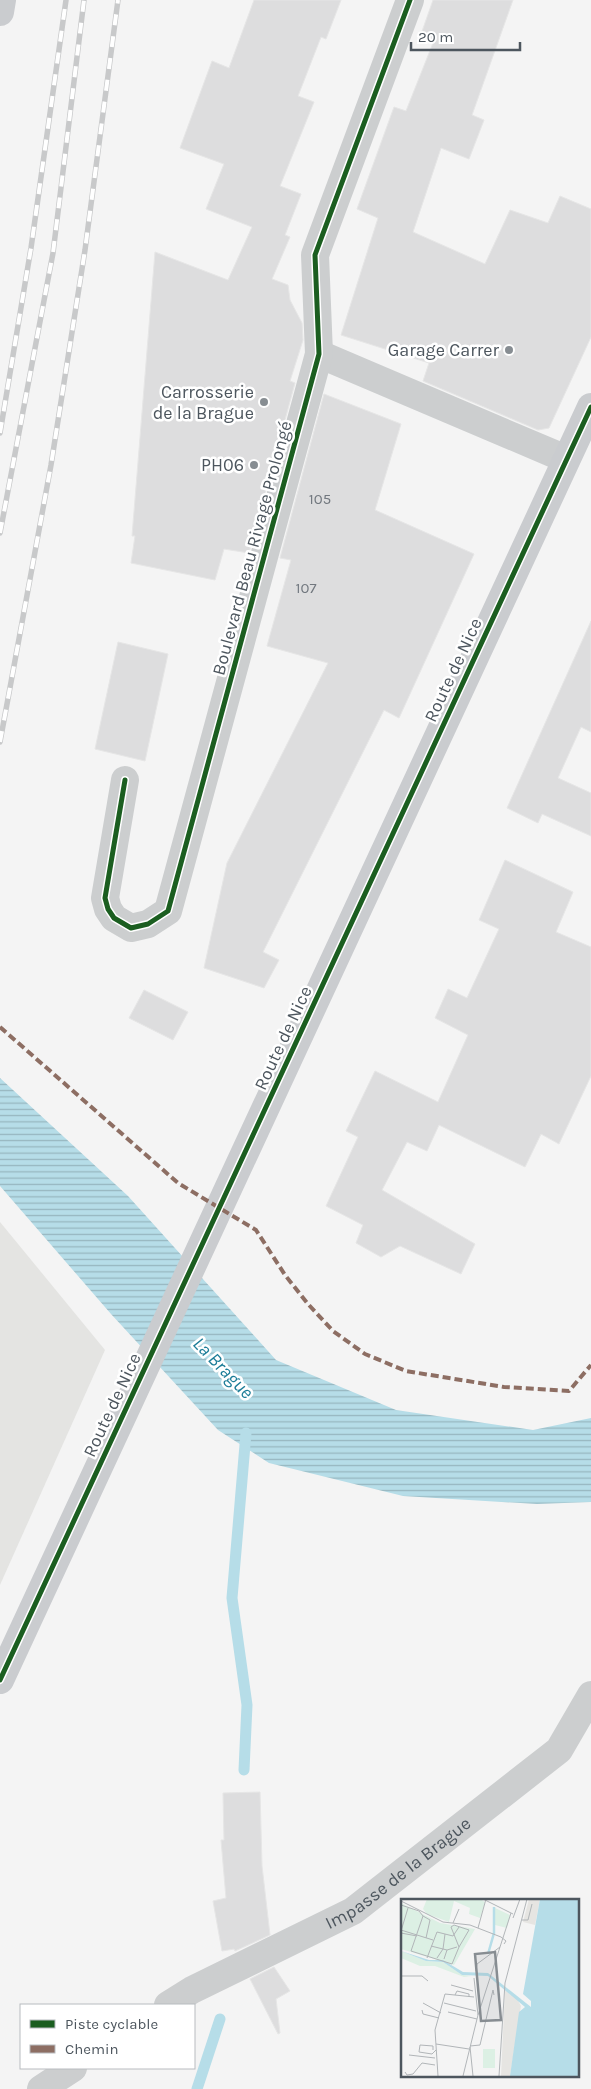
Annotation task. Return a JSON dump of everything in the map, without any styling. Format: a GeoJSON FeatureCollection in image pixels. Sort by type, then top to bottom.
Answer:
{"type":"FeatureCollection","features":[{"type":"Feature","properties":{"kind":"main road"},"geometry":{"type":"LineString","coordinates":[[0,12],[2,0]]}},
{"type":"Feature","properties":{"kind":"main road","name":"Route de Nice"},"geometry":{"type":"LineString","coordinates":[[0,1680],[591,407]]}},
{"type":"Feature","properties":{"kind":"street","name":"Boulevard Beau Rivage Prolongé"},"geometry":{"type":"LineString","coordinates":[[125,780],[105,898],[114,918],[131,928],[140,927],[159,919],[168,911],[319,354],[315,256],[410,0]]}},
{"type":"Feature","properties":{"kind":"street"},"geometry":{"type":"LineString","coordinates":[[319,354],[566,459]]}},
{"type":"Feature","properties":{"kind":"street","name":"Impasse de la Brague"},"geometry":{"type":"LineString","coordinates":[[170,2004],[192,1990],[353,1911],[559,1750],[591,1695]]}},
{"type":"Feature","properties":{"kind":"street"},"geometry":{"type":"LineString","coordinates":[[41,2089],[71,2069]]}},
{"type":"Feature","properties":{"kind":"shaded area"},"geometry":{"type":"Polygon","coordinates":[[[0,1222],[105,1350],[0,1585],[0,1222]]]}},
{"type":"Feature","properties":{"kind":"water","name":"La Brague"},"geometry":{"type":"Polygon","coordinates":[[[0,1078],[128,1196],[276,1360],[396,1410],[533,1430],[591,1418],[591,1502],[537,1504],[403,1496],[269,1463],[218,1430],[111,1314],[0,1186],[0,1078]]]}},
{"type":"Feature","properties":{"kind":"building"},"geometry":{"type":"Polygon","coordinates":[[[254,0],[341,0],[326,39],[321,37],[298,96],[314,102],[280,186],[301,194],[285,235],[290,237],[272,279],[288,285],[290,300],[302,323],[303,340],[290,381],[295,383],[249,553],[224,549],[215,580],[131,563],[135,536],[132,536],[155,252],[228,280],[252,227],[206,209],[224,164],[180,148],[212,61],[229,68],[254,0]]]}},
{"type":"Feature","properties":{"kind":"building"},"geometry":{"type":"Polygon","coordinates":[[[433,0],[513,0],[472,115],[484,120],[469,159],[441,148],[413,232],[485,264],[510,210],[548,223],[560,196],[591,209],[591,337],[549,428],[538,430],[423,381],[429,363],[341,335],[378,218],[357,209],[394,107],[406,111],[433,43],[420,37],[433,0]]]}},
{"type":"Feature","properties":{"kind":"building"},"geometry":{"type":"Polygon","coordinates":[[[324,394],[401,424],[375,510],[474,554],[399,718],[384,710],[263,952],[279,960],[264,988],[204,968],[227,863],[328,663],[267,646],[291,560],[280,558],[324,394]]]}},
{"type":"Feature","properties":{"kind":"building"},"geometry":{"type":"Polygon","coordinates":[[[591,621],[591,732],[581,727],[558,778],[591,793],[591,836],[542,814],[538,823],[507,808],[591,621]]]}},
{"type":"Feature","properties":{"kind":"building"},"geometry":{"type":"Polygon","coordinates":[[[118,642],[168,654],[145,761],[95,749],[118,642]]]}},
{"type":"Feature","properties":{"kind":"building"},"geometry":{"type":"Polygon","coordinates":[[[505,860],[573,892],[556,932],[591,947],[591,1076],[559,1144],[541,1134],[525,1167],[439,1125],[427,1151],[407,1142],[382,1190],[475,1244],[461,1274],[400,1246],[381,1257],[356,1243],[363,1225],[326,1206],[358,1137],[346,1131],[375,1071],[438,1102],[468,1035],[435,1018],[448,989],[467,998],[499,929],[479,920],[505,860]]]}},
{"type":"Feature","properties":{"kind":"building"},"geometry":{"type":"Polygon","coordinates":[[[144,990],[188,1012],[173,1040],[129,1018],[144,990]]]}},
{"type":"Feature","properties":{"kind":"building"},"geometry":{"type":"Polygon","coordinates":[[[260,1792],[262,1866],[270,1935],[235,1951],[234,1949],[222,1951],[213,1901],[226,1898],[221,1840],[224,1840],[223,1793],[260,1792]]]}},
{"type":"Feature","properties":{"kind":"building"},"geometry":{"type":"Polygon","coordinates":[[[274,1967],[290,1991],[276,1999],[280,2033],[278,2034],[250,1979],[274,1967]]]}},
{"type":"Feature","properties":{"kind":"waterway"},"geometry":{"type":"LineString","coordinates":[[244,1770],[247,1705],[232,1598],[246,1433]]}},
{"type":"Feature","properties":{"kind":"waterway"},"geometry":{"type":"LineString","coordinates":[[197,2089],[220,2019]]}},
{"type":"Feature","properties":{"kind":"railway"},"geometry":{"type":"LineString","coordinates":[[0,433],[31,248],[66,0]]}},
{"type":"Feature","properties":{"kind":"railway"},"geometry":{"type":"LineString","coordinates":[[0,533],[53,253],[84,0]]}},
{"type":"Feature","properties":{"kind":"railway"},"geometry":{"type":"LineString","coordinates":[[0,742],[51,465],[85,250],[118,0]]}},
{"type":"Feature","properties":{"kind":"marked path"},"geometry":{"type":"LineString","coordinates":[[0,1027],[178,1183],[256,1230],[285,1275],[308,1304],[333,1331],[365,1354],[406,1371],[504,1387],[569,1391],[591,1365]]}},
{"type":"Feature","properties":{"kind":"cycle path"},"geometry":{"type":"LineString","coordinates":[[125,780],[105,898],[108,909],[114,918],[131,928],[148,924],[168,911],[319,354],[315,255],[410,0]]}},
{"type":"Feature","properties":{"kind":"cycle path"},"geometry":{"type":"LineString","coordinates":[[0,1680],[591,407]]}},
{"type":"Feature","properties":{"kind":"place","name":"Garage Carrer"},"geometry":{"type":"Point","coordinates":[509,350]}},
{"type":"Feature","properties":{"kind":"place","name":"Carrosserie de la Brague"},"geometry":{"type":"Point","coordinates":[264,402]}},
{"type":"Feature","properties":{"kind":"place","name":"PH06"},"geometry":{"type":"Point","coordinates":[254,465]}}]}
